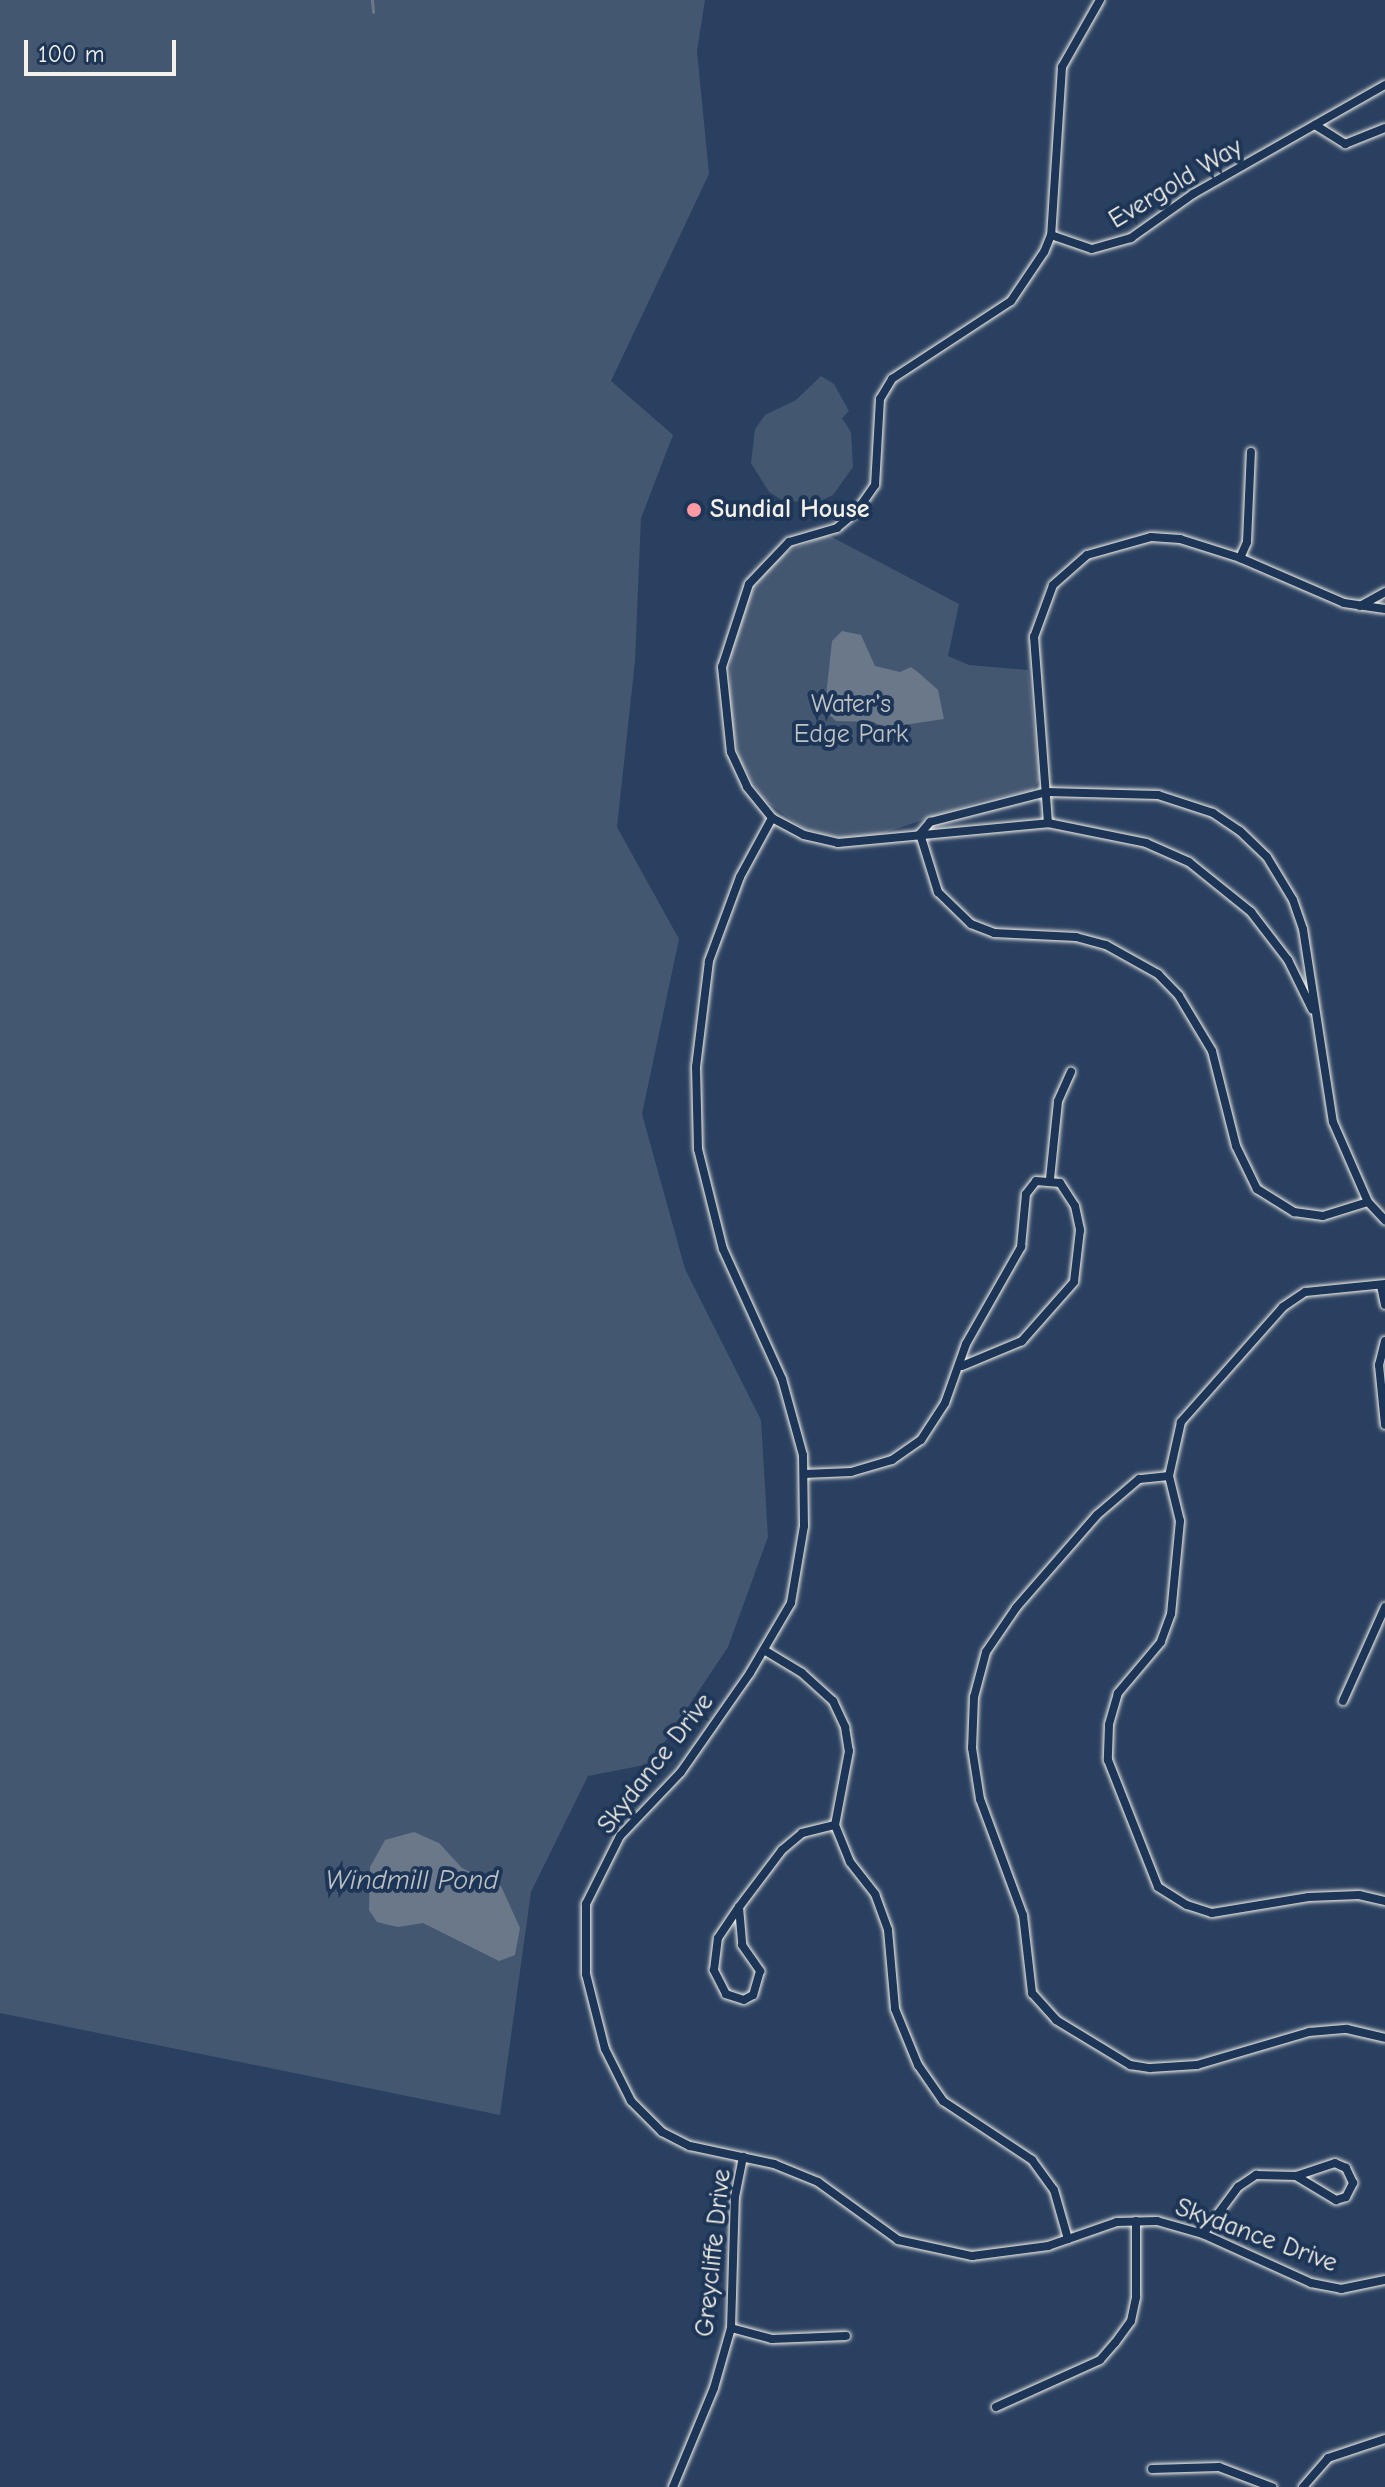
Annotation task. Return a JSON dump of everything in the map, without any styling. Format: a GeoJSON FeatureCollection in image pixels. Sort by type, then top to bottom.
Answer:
{"type":"FeatureCollection","features":[{"type":"Feature","properties":{"kind":"street"},"geometry":{"type":"LineString","coordinates":[[1100,0],[1059,80],[1051,235],[1027,283],[1011,301],[892,379],[880,399],[875,485],[857,511],[837,528],[789,542],[767,560],[749,584],[732,626],[722,667],[731,752],[747,787],[772,818],[804,835],[838,843],[1048,823],[1146,843],[1216,881],[1268,931],[1312,1009]]}},
{"type":"Feature","properties":{"kind":"street","name":"Evergold Way"},"geometry":{"type":"LineString","coordinates":[[1051,235],[1092,249],[1131,238],[1193,194],[1385,85]]}},
{"type":"Feature","properties":{"kind":"street"},"geometry":{"type":"LineString","coordinates":[[1315,125],[1345,144],[1385,128]]}},
{"type":"Feature","properties":{"kind":"street"},"geometry":{"type":"LineString","coordinates":[[1240,558],[1247,542],[1251,452]]}},
{"type":"Feature","properties":{"kind":"street"},"geometry":{"type":"LineString","coordinates":[[1048,823],[1034,637],[1053,585],[1087,555],[1151,537],[1201,544],[1359,606],[1385,609]]}},
{"type":"Feature","properties":{"kind":"street"},"geometry":{"type":"LineString","coordinates":[[1359,606],[1385,592]]}},
{"type":"Feature","properties":{"kind":"street"},"geometry":{"type":"LineString","coordinates":[[920,834],[930,822],[1047,792],[1158,795],[1213,813],[1240,831],[1267,857],[1293,900],[1305,941],[1312,1009],[1333,1122],[1368,1202],[1385,1220]]}},
{"type":"Feature","properties":{"kind":"street","name":"Skydance Drive"},"geometry":{"type":"LineString","coordinates":[[772,818],[740,877],[709,961],[696,1067],[698,1149],[723,1249],[782,1379],[804,1474],[804,1526],[791,1603],[764,1650],[681,1772],[620,1836],[586,1904],[586,1974],[605,2049],[631,2101],[662,2132],[690,2146],[743,2157],[818,2182],[898,2240],[972,2256],[1068,2239],[1117,2222],[1157,2221],[1203,2234],[1311,2283],[1341,2289],[1385,2280]]}},
{"type":"Feature","properties":{"kind":"street"},"geometry":{"type":"LineString","coordinates":[[920,834],[938,892],[971,924],[994,933],[1076,937],[1106,945],[1158,974],[1179,996],[1212,1051],[1236,1146],[1257,1189],[1294,1212],[1323,1216],[1368,1202]]}},
{"type":"Feature","properties":{"kind":"street"},"geometry":{"type":"LineString","coordinates":[[1050,1179],[1058,1101],[1071,1072]]}},
{"type":"Feature","properties":{"kind":"street"},"geometry":{"type":"LineString","coordinates":[[804,1474],[851,1472],[892,1460],[911,1447],[945,1403],[962,1366],[966,1344],[1021,1247],[1026,1194],[1036,1181],[1050,1179],[1060,1183],[1075,1206],[1080,1230],[1074,1282],[1022,1341],[962,1366]]}},
{"type":"Feature","properties":{"kind":"street"},"geometry":{"type":"LineString","coordinates":[[1385,1305],[1383,1285],[1305,1292],[1283,1307],[1181,1422],[1169,1476],[1180,1521],[1171,1614],[1161,1642],[1118,1693],[1108,1757],[1158,1887],[1212,1913],[1309,1897],[1359,1895],[1385,1901]]}},
{"type":"Feature","properties":{"kind":"street"},"geometry":{"type":"LineString","coordinates":[[1385,1341],[1379,1365],[1385,1425]]}},
{"type":"Feature","properties":{"kind":"street"},"geometry":{"type":"LineString","coordinates":[[1169,1476],[1139,1479],[1097,1515],[1016,1608],[983,1664],[974,1697],[972,1748],[980,1799],[1023,1915],[1032,1993],[1056,2020],[1130,2065],[1150,2068],[1197,2065],[1309,2032],[1347,2029],[1385,2038]]}},
{"type":"Feature","properties":{"kind":"street"},"geometry":{"type":"LineString","coordinates":[[1343,1701],[1385,1607]]}},
{"type":"Feature","properties":{"kind":"street"},"geometry":{"type":"LineString","coordinates":[[764,1650],[802,1673],[833,1701],[845,1727],[849,1751],[835,1825],[850,1862],[875,1894],[888,1930],[895,2009],[918,2065],[943,2101],[1032,2160],[1054,2190],[1068,2239]]}},
{"type":"Feature","properties":{"kind":"street"},"geometry":{"type":"LineString","coordinates":[[739,1907],[742,1945],[760,1971],[753,1995],[744,2000],[726,1994],[714,1970],[718,1938],[739,1907],[792,1842],[802,1833],[835,1825]]}},
{"type":"Feature","properties":{"kind":"street","name":"Greycliffe Drive"},"geometry":{"type":"LineString","coordinates":[[673,2487],[714,2388],[731,2328],[735,2197],[743,2157]]}},
{"type":"Feature","properties":{"kind":"street"},"geometry":{"type":"LineString","coordinates":[[1203,2234],[1238,2187],[1256,2175],[1296,2176],[1335,2163],[1352,2175],[1353,2183],[1346,2197],[1336,2200],[1296,2176]]}},
{"type":"Feature","properties":{"kind":"street"},"geometry":{"type":"LineString","coordinates":[[996,2407],[1100,2360],[1115,2343],[1131,2321],[1136,2297],[1136,2221]]}},
{"type":"Feature","properties":{"kind":"street"},"geometry":{"type":"LineString","coordinates":[[731,2328],[772,2339],[846,2336]]}},
{"type":"Feature","properties":{"kind":"street"},"geometry":{"type":"LineString","coordinates":[[1303,2487],[1328,2458],[1385,2439]]}},
{"type":"Feature","properties":{"kind":"street"},"geometry":{"type":"LineString","coordinates":[[1152,2469],[1219,2467],[1272,2487]]}},
{"type":"Feature","properties":{"kind":"green space"},"geometry":{"type":"Polygon","coordinates":[[[0,0],[705,0],[697,51],[709,174],[611,381],[673,435],[641,518],[635,661],[617,827],[679,939],[642,1114],[685,1269],[761,1420],[768,1537],[728,1647],[650,1764],[588,1776],[531,1892],[500,2115],[0,2013],[0,0]]]}},
{"type":"Feature","properties":{"kind":"green space"},"geometry":{"type":"Polygon","coordinates":[[[821,376],[834,384],[849,411],[842,418],[851,432],[853,467],[833,495],[818,502],[784,501],[769,492],[751,463],[755,429],[765,415],[796,400],[821,376]]]}},
{"type":"Feature","properties":{"kind":"green space","name":"Water's Edge Park"},"geometry":{"type":"Polygon","coordinates":[[[828,535],[959,604],[948,656],[969,665],[1028,670],[1040,779],[1032,791],[984,800],[871,837],[845,839],[804,829],[763,799],[740,760],[729,712],[731,645],[751,590],[771,563],[786,552],[828,535]]]}},
{"type":"Feature","properties":{"kind":"water"},"geometry":{"type":"Polygon","coordinates":[[[842,631],[861,635],[875,666],[900,672],[911,667],[919,673],[938,690],[944,719],[884,728],[874,722],[836,721],[826,712],[826,696],[832,641],[842,631]]]}},
{"type":"Feature","properties":{"kind":"water","name":"Windmill Pond"},"geometry":{"type":"Polygon","coordinates":[[[414,1832],[439,1843],[462,1868],[501,1886],[520,1928],[515,1955],[499,1961],[423,1923],[398,1927],[377,1922],[369,1910],[370,1867],[385,1840],[414,1832]]]}},
{"type":"Feature","properties":{"kind":"waterway"},"geometry":{"type":"LineString","coordinates":[[372,0],[373,12]]}},
{"type":"Feature","properties":{"kind":"place","name":"Sundial House"},"geometry":{"type":"Point","coordinates":[694,510]}}]}
